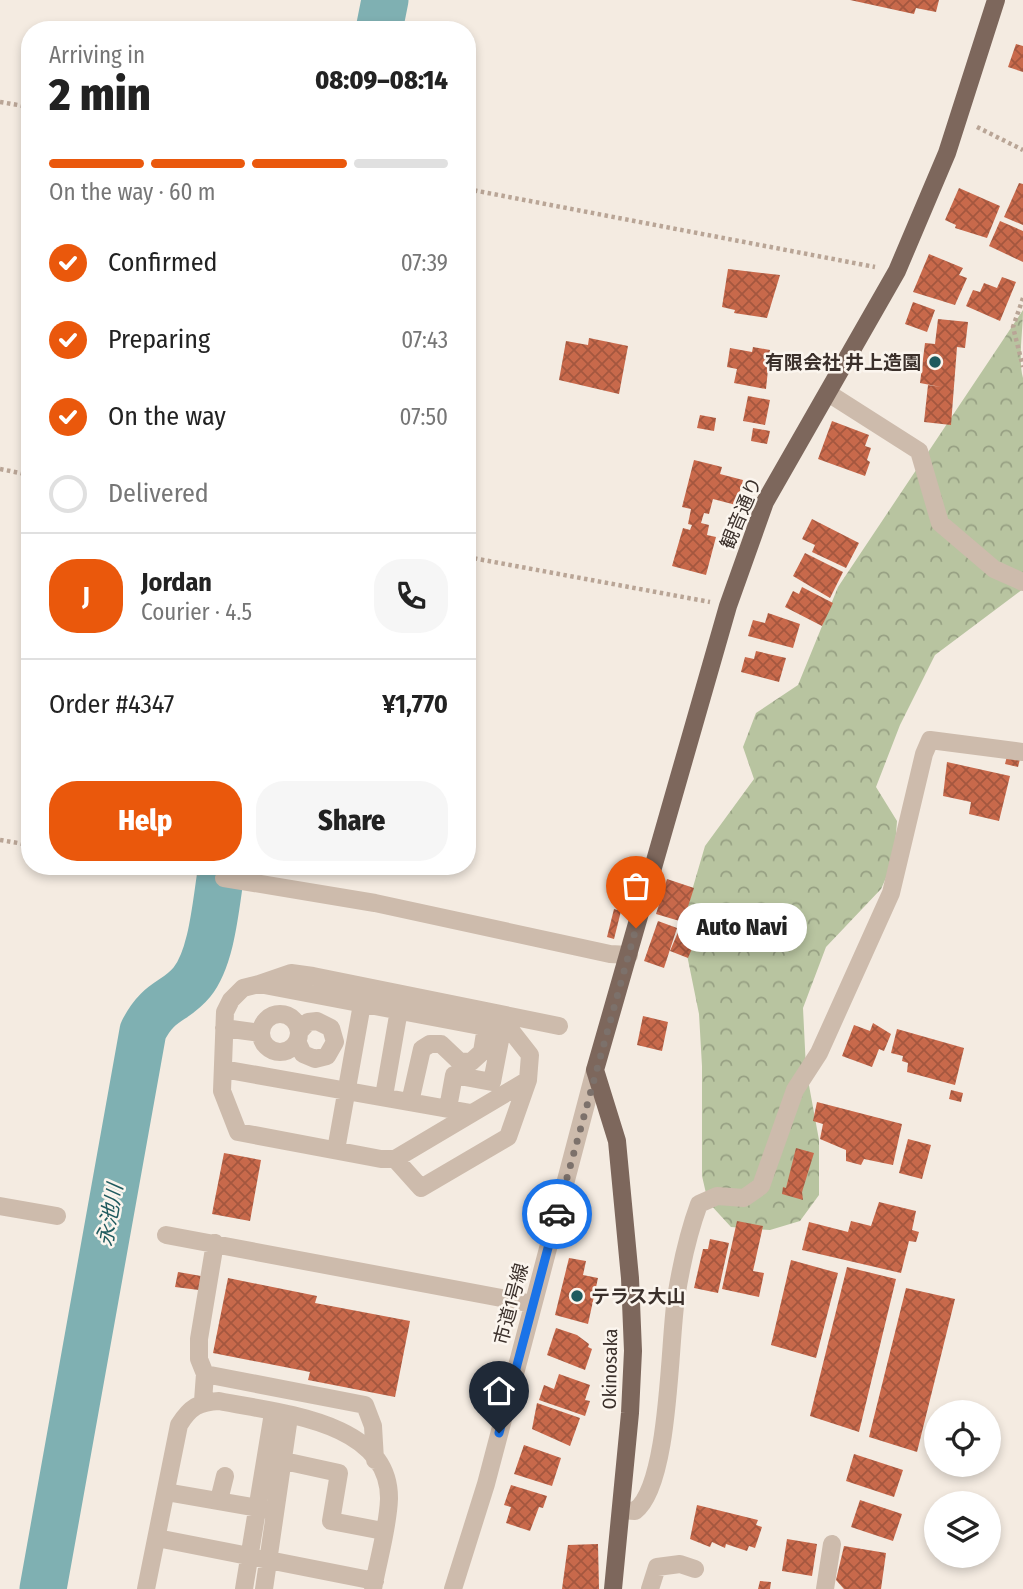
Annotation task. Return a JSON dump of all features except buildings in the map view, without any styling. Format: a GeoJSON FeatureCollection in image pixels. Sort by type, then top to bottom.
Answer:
{"type":"FeatureCollection","features":[{"type":"Feature","properties":{"kind":"main road","name":"観音通り"},"geometry":{"type":"LineString","coordinates":[[595,1070],[728,606],[765,502],[897,271],[947,153],[996,0]]}},
{"type":"Feature","properties":{"kind":"main road","name":"Okinosaka"},"geometry":{"type":"LineString","coordinates":[[595,1070],[617,1141],[630,1278],[633,1351],[613,1589]]}},
{"type":"Feature","properties":{"kind":"street"},"geometry":{"type":"LineString","coordinates":[[828,393],[919,451],[940,523],[994,569],[1023,582]]}},
{"type":"Feature","properties":{"kind":"street"},"geometry":{"type":"LineString","coordinates":[[621,1510],[635,1511],[645,1503],[652,1483],[667,1401],[675,1300],[691,1226],[699,1204],[717,1196],[744,1198],[761,1186],[795,1090],[819,1053],[891,893],[923,754],[930,740],[1023,751]]}},
{"type":"Feature","properties":{"kind":"street"},"geometry":{"type":"LineString","coordinates":[[224,878],[375,903],[610,954],[629,955]]}},
{"type":"Feature","properties":{"kind":"street"},"geometry":{"type":"LineString","coordinates":[[528,1080],[394,1158],[381,1159],[238,1132],[222,1091],[225,1012],[231,1000],[243,988],[279,975],[302,975],[559,1026]]}},
{"type":"Feature","properties":{"kind":"street"},"geometry":{"type":"LineString","coordinates":[[259,984],[512,1032],[530,1055],[528,1080],[508,1137],[421,1188],[394,1158]]}},
{"type":"Feature","properties":{"kind":"street"},"geometry":{"type":"LineString","coordinates":[[336,1150],[362,1004]]}},
{"type":"Feature","properties":{"kind":"street"},"geometry":{"type":"LineString","coordinates":[[384,1096],[399,1010]]}},
{"type":"Feature","properties":{"kind":"street"},"geometry":{"type":"LineString","coordinates":[[298,1036],[292,1018],[276,1014],[265,1021],[261,1033],[265,1044],[277,1052],[289,1049],[298,1036],[308,1022],[320,1021],[332,1030],[335,1042],[327,1056],[315,1059],[301,1052],[298,1036]]}},
{"type":"Feature","properties":{"kind":"street"},"geometry":{"type":"LineString","coordinates":[[224,1028],[261,1033]]}},
{"type":"Feature","properties":{"kind":"street"},"geometry":{"type":"LineString","coordinates":[[411,1102],[419,1054],[424,1048],[441,1044],[459,1060],[471,1062],[482,1052],[494,1028]]}},
{"type":"Feature","properties":{"kind":"street"},"geometry":{"type":"LineString","coordinates":[[448,1108],[454,1075],[492,1082],[494,1028]]}},
{"type":"Feature","properties":{"kind":"street"},"geometry":{"type":"LineString","coordinates":[[335,1042],[355,1041]]}},
{"type":"Feature","properties":{"kind":"street"},"geometry":{"type":"LineString","coordinates":[[223,1069],[471,1113]]}},
{"type":"Feature","properties":{"kind":"street","name":"市道1号線"},"geometry":{"type":"LineString","coordinates":[[453,1589],[486,1484],[595,1070]]}},
{"type":"Feature","properties":{"kind":"street"},"geometry":{"type":"LineString","coordinates":[[0,1206],[57,1216]]}},
{"type":"Feature","properties":{"kind":"street"},"geometry":{"type":"LineString","coordinates":[[166,1235],[533,1304]]}},
{"type":"Feature","properties":{"kind":"street"},"geometry":{"type":"LineString","coordinates":[[203,1401],[205,1374],[199,1359],[199,1339],[215,1243]]}},
{"type":"Feature","properties":{"kind":"street"},"geometry":{"type":"LineString","coordinates":[[205,1374],[365,1405],[373,1426],[375,1460]]}},
{"type":"Feature","properties":{"kind":"street"},"geometry":{"type":"LineString","coordinates":[[146,1589],[179,1424],[188,1410],[203,1401],[219,1401],[337,1427],[358,1438],[385,1476],[389,1499],[374,1585],[157,1538]]}},
{"type":"Feature","properties":{"kind":"street"},"geometry":{"type":"LineString","coordinates":[[264,1589],[284,1461],[281,1415]]}},
{"type":"Feature","properties":{"kind":"street"},"geometry":{"type":"LineString","coordinates":[[244,1589],[257,1507],[281,1415]]}},
{"type":"Feature","properties":{"kind":"street"},"geometry":{"type":"LineString","coordinates":[[284,1461],[339,1473],[331,1521],[383,1531]]}},
{"type":"Feature","properties":{"kind":"street"},"geometry":{"type":"LineString","coordinates":[[219,1500],[225,1476]]}},
{"type":"Feature","properties":{"kind":"street"},"geometry":{"type":"LineString","coordinates":[[166,1492],[276,1511]]}},
{"type":"Feature","properties":{"kind":"street"},"geometry":{"type":"LineString","coordinates":[[825,1589],[832,1544]]}},
{"type":"Feature","properties":{"kind":"street"},"geometry":{"type":"LineString","coordinates":[[650,1589],[657,1567],[680,1564],[695,1569]]}},
{"type":"Feature","properties":{"kind":"path"},"geometry":{"type":"LineString","coordinates":[[0,102],[21,106]]}},
{"type":"Feature","properties":{"kind":"path"},"geometry":{"type":"LineString","coordinates":[[958,118],[1023,150]]}},
{"type":"Feature","properties":{"kind":"path"},"geometry":{"type":"LineString","coordinates":[[476,191],[897,271]]}},
{"type":"Feature","properties":{"kind":"path"},"geometry":{"type":"LineString","coordinates":[[1023,298],[1013,327],[1023,367]]}},
{"type":"Feature","properties":{"kind":"path"},"geometry":{"type":"LineString","coordinates":[[0,469],[21,473]]}},
{"type":"Feature","properties":{"kind":"path"},"geometry":{"type":"LineString","coordinates":[[476,559],[728,606]]}},
{"type":"Feature","properties":{"kind":"path"},"geometry":{"type":"LineString","coordinates":[[0,840],[21,844]]}},
{"type":"Feature","properties":{"kind":"green space"},"geometry":{"type":"Polygon","coordinates":[[[1023,310],[1023,589],[935,655],[900,725],[876,787],[897,821],[894,860],[881,889],[826,947],[803,1008],[806,1069],[819,1140],[819,1195],[800,1221],[770,1230],[731,1227],[708,1202],[702,1176],[699,1014],[686,950],[686,911],[705,846],[754,779],[743,747],[756,713],[798,685],[838,587],[1023,310]]]}},
{"type":"Feature","properties":{"kind":"waterway","name":"永池川"},"geometry":{"type":"LineString","coordinates":[[381,21],[385,0]]}},
{"type":"Feature","properties":{"kind":"waterway","name":"永池川"},"geometry":{"type":"LineString","coordinates":[[43,1589],[143,1031],[155,1013],[186,989],[199,971],[213,927],[221,875]]}},
{"type":"Feature","properties":{"kind":"way so far"},"geometry":{"type":"LineString","coordinates":[[557,1214],[636,928]]}},
{"type":"Feature","properties":{"kind":"place","name":"有限会社 井上造園"},"geometry":{"type":"Point","coordinates":[935,362]}},
{"type":"Feature","properties":{"kind":"place","name":"Auto Navi"},"geometry":{"type":"Point","coordinates":[636,928]}},
{"type":"Feature","properties":{"kind":"place","name":"テラス大山"},"geometry":{"type":"Point","coordinates":[577,1296]}},
{"type":"Feature","properties":{"kind":"route"},"geometry":{"type":"LineString","coordinates":[[499,1433],[557,1214]]}}]}
